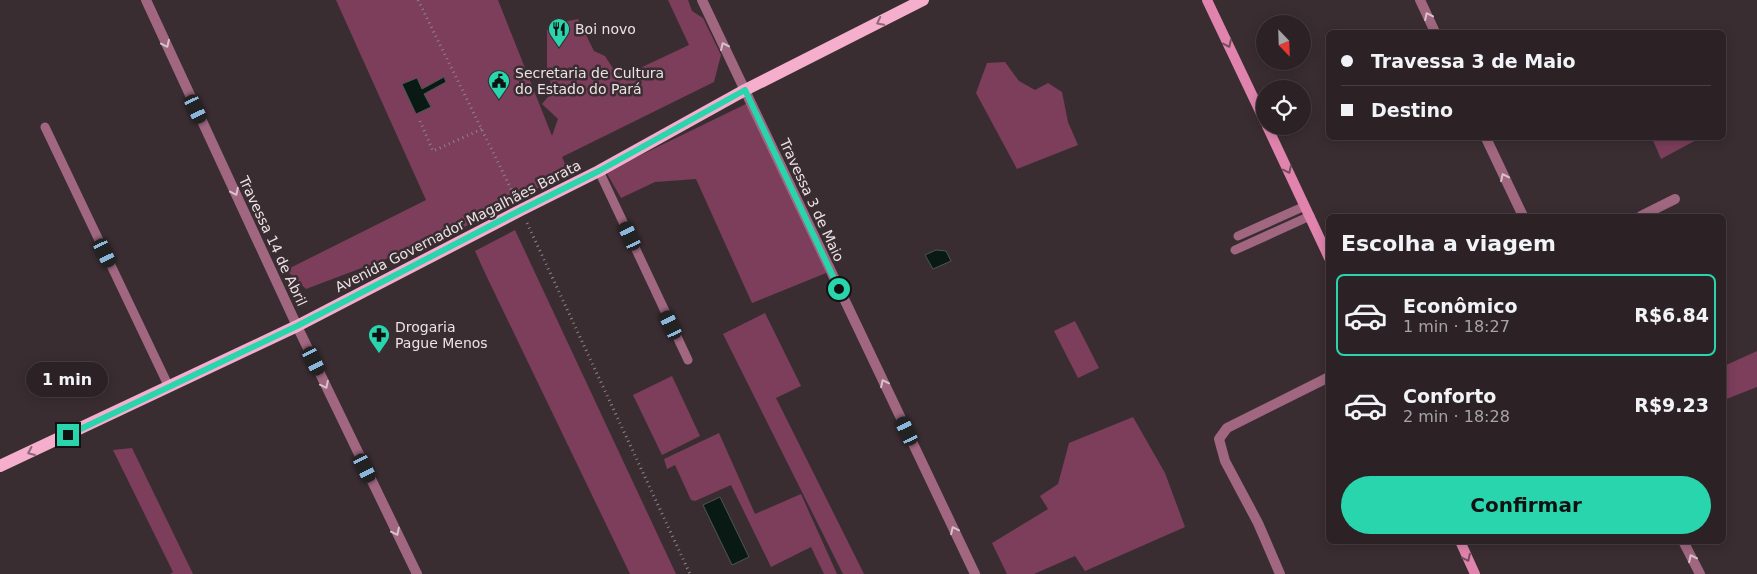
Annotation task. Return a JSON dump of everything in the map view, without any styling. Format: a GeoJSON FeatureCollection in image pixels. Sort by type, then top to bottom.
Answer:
{"type":"FeatureCollection","features":[{"type":"Feature","properties":{"kind":"main road","name":"Avenida Governador Magalhães Barata"},"geometry":{"type":"LineString","coordinates":[[0,466],[297,326],[599,171],[745,90],[923,0]]}},
{"type":"Feature","properties":{"kind":"main road"},"geometry":{"type":"LineString","coordinates":[[1207,0],[1256,103]]}},
{"type":"Feature","properties":{"kind":"main road"},"geometry":{"type":"LineString","coordinates":[[1271,135],[1326,251]]}},
{"type":"Feature","properties":{"kind":"main road"},"geometry":{"type":"LineString","coordinates":[[1461,544],[1475,574]]}},
{"type":"Feature","properties":{"kind":"street","name":"Travessa 14 de Abril"},"geometry":{"type":"LineString","coordinates":[[146,0],[297,326],[417,574]]}},
{"type":"Feature","properties":{"kind":"street","name":"Travessa 3 de Maio"},"geometry":{"type":"LineString","coordinates":[[702,0],[975,574]]}},
{"type":"Feature","properties":{"kind":"street"},"geometry":{"type":"LineString","coordinates":[[1420,0],[1435,30]]}},
{"type":"Feature","properties":{"kind":"street"},"geometry":{"type":"LineString","coordinates":[[1487,140],[1522,214]]}},
{"type":"Feature","properties":{"kind":"street"},"geometry":{"type":"LineString","coordinates":[[1645,214],[1675,200]]}},
{"type":"Feature","properties":{"kind":"street"},"geometry":{"type":"LineString","coordinates":[[1280,574],[1258,523],[1225,461],[1219,444],[1220,436],[1227,428],[1326,378]]}},
{"type":"Feature","properties":{"kind":"street"},"geometry":{"type":"LineString","coordinates":[[1685,544],[1700,574]]}},
{"type":"Feature","properties":{"kind":"lane"},"geometry":{"type":"LineString","coordinates":[[46,127],[169,387]]}},
{"type":"Feature","properties":{"kind":"lane"},"geometry":{"type":"LineString","coordinates":[[599,171],[688,360]]}},
{"type":"Feature","properties":{"kind":"lane"},"geometry":{"type":"LineString","coordinates":[[1238,236],[1305,206]]}},
{"type":"Feature","properties":{"kind":"lane"},"geometry":{"type":"LineString","coordinates":[[1235,250],[1310,216]]}},
{"type":"Feature","properties":{"kind":"path"},"geometry":{"type":"LineString","coordinates":[[418,0],[521,210],[690,574]]}},
{"type":"Feature","properties":{"kind":"path"},"geometry":{"type":"LineString","coordinates":[[420,121],[433,151],[482,129]]}},
{"type":"Feature","properties":{"kind":"shaded area"},"geometry":{"type":"Polygon","coordinates":[[[336,0],[498,0],[552,136],[558,119],[542,104],[553,91],[547,72],[547,30],[559,23],[578,19],[594,51],[605,56],[614,70],[623,76],[689,45],[668,0],[688,0],[692,11],[703,18],[721,55],[714,82],[562,157],[569,172],[449,235],[306,289],[286,270],[426,200],[336,0]]]}},
{"type":"Feature","properties":{"kind":"shaded area"},"geometry":{"type":"Polygon","coordinates":[[[1005,62],[1019,81],[1035,90],[1048,83],[1062,92],[1068,122],[1078,145],[1017,169],[976,93],[987,63],[1005,62]]]}},
{"type":"Feature","properties":{"kind":"shaded area"},"geometry":{"type":"Polygon","coordinates":[[[444,77],[446,82],[424,94],[431,107],[416,114],[402,84],[417,78],[422,89],[444,77]]]}},
{"type":"Feature","properties":{"kind":"shaded area"},"geometry":{"type":"Polygon","coordinates":[[[750,102],[831,271],[752,303],[696,179],[655,182],[621,198],[606,172],[750,102]]]}},
{"type":"Feature","properties":{"kind":"shaded area"},"geometry":{"type":"Polygon","coordinates":[[[1653,140],[1696,140],[1661,159],[1653,140]]]}},
{"type":"Feature","properties":{"kind":"shaded area"},"geometry":{"type":"Polygon","coordinates":[[[515,230],[676,574],[630,574],[485,273],[475,251],[515,230]]]}},
{"type":"Feature","properties":{"kind":"shaded area"},"geometry":{"type":"Polygon","coordinates":[[[936,250],[946,251],[951,261],[933,269],[925,255],[936,250]]]}},
{"type":"Feature","properties":{"kind":"shaded area"},"geometry":{"type":"Polygon","coordinates":[[[765,313],[801,386],[776,398],[864,574],[843,574],[723,334],[765,313]]]}},
{"type":"Feature","properties":{"kind":"shaded area"},"geometry":{"type":"Polygon","coordinates":[[[1075,321],[1099,368],[1078,378],[1054,331],[1075,321]]]}},
{"type":"Feature","properties":{"kind":"shaded area"},"geometry":{"type":"Polygon","coordinates":[[[1757,351],[1757,387],[1726,399],[1726,365],[1757,351]]]}},
{"type":"Feature","properties":{"kind":"shaded area"},"geometry":{"type":"Polygon","coordinates":[[[672,376],[700,436],[662,455],[633,395],[672,376]]]}},
{"type":"Feature","properties":{"kind":"shaded area"},"geometry":{"type":"Polygon","coordinates":[[[1133,417],[1165,473],[1185,527],[1085,571],[1075,556],[1034,574],[1007,574],[992,543],[1048,509],[1040,496],[1058,484],[1069,443],[1133,417]]]}},
{"type":"Feature","properties":{"kind":"shaded area"},"geometry":{"type":"Polygon","coordinates":[[[719,433],[755,514],[801,494],[837,574],[824,574],[811,547],[771,567],[731,485],[695,501],[691,500],[675,465],[667,469],[664,459],[719,433]]]}},
{"type":"Feature","properties":{"kind":"shaded area"},"geometry":{"type":"Polygon","coordinates":[[[132,448],[193,574],[170,574],[173,572],[113,450],[132,448]]]}},
{"type":"Feature","properties":{"kind":"shaded area"},"geometry":{"type":"Polygon","coordinates":[[[720,497],[749,557],[732,565],[703,505],[720,497]]]}},
{"type":"Feature","properties":{"kind":"place","name":"Boi novo"},"geometry":{"type":"Point","coordinates":[559,48]}},
{"type":"Feature","properties":{"kind":"place","name":"Secretaria de Cultura do Estado do Pará"},"geometry":{"type":"Point","coordinates":[499,100]}},
{"type":"Feature","properties":{"kind":"place","name":"Drogaria Pague Menos"},"geometry":{"type":"Point","coordinates":[379,354]}},
{"type":"Feature","properties":{"kind":"route"},"geometry":{"type":"LineString","coordinates":[[68,435],[297,326],[599,171],[745,90],[839,289]]}}]}
